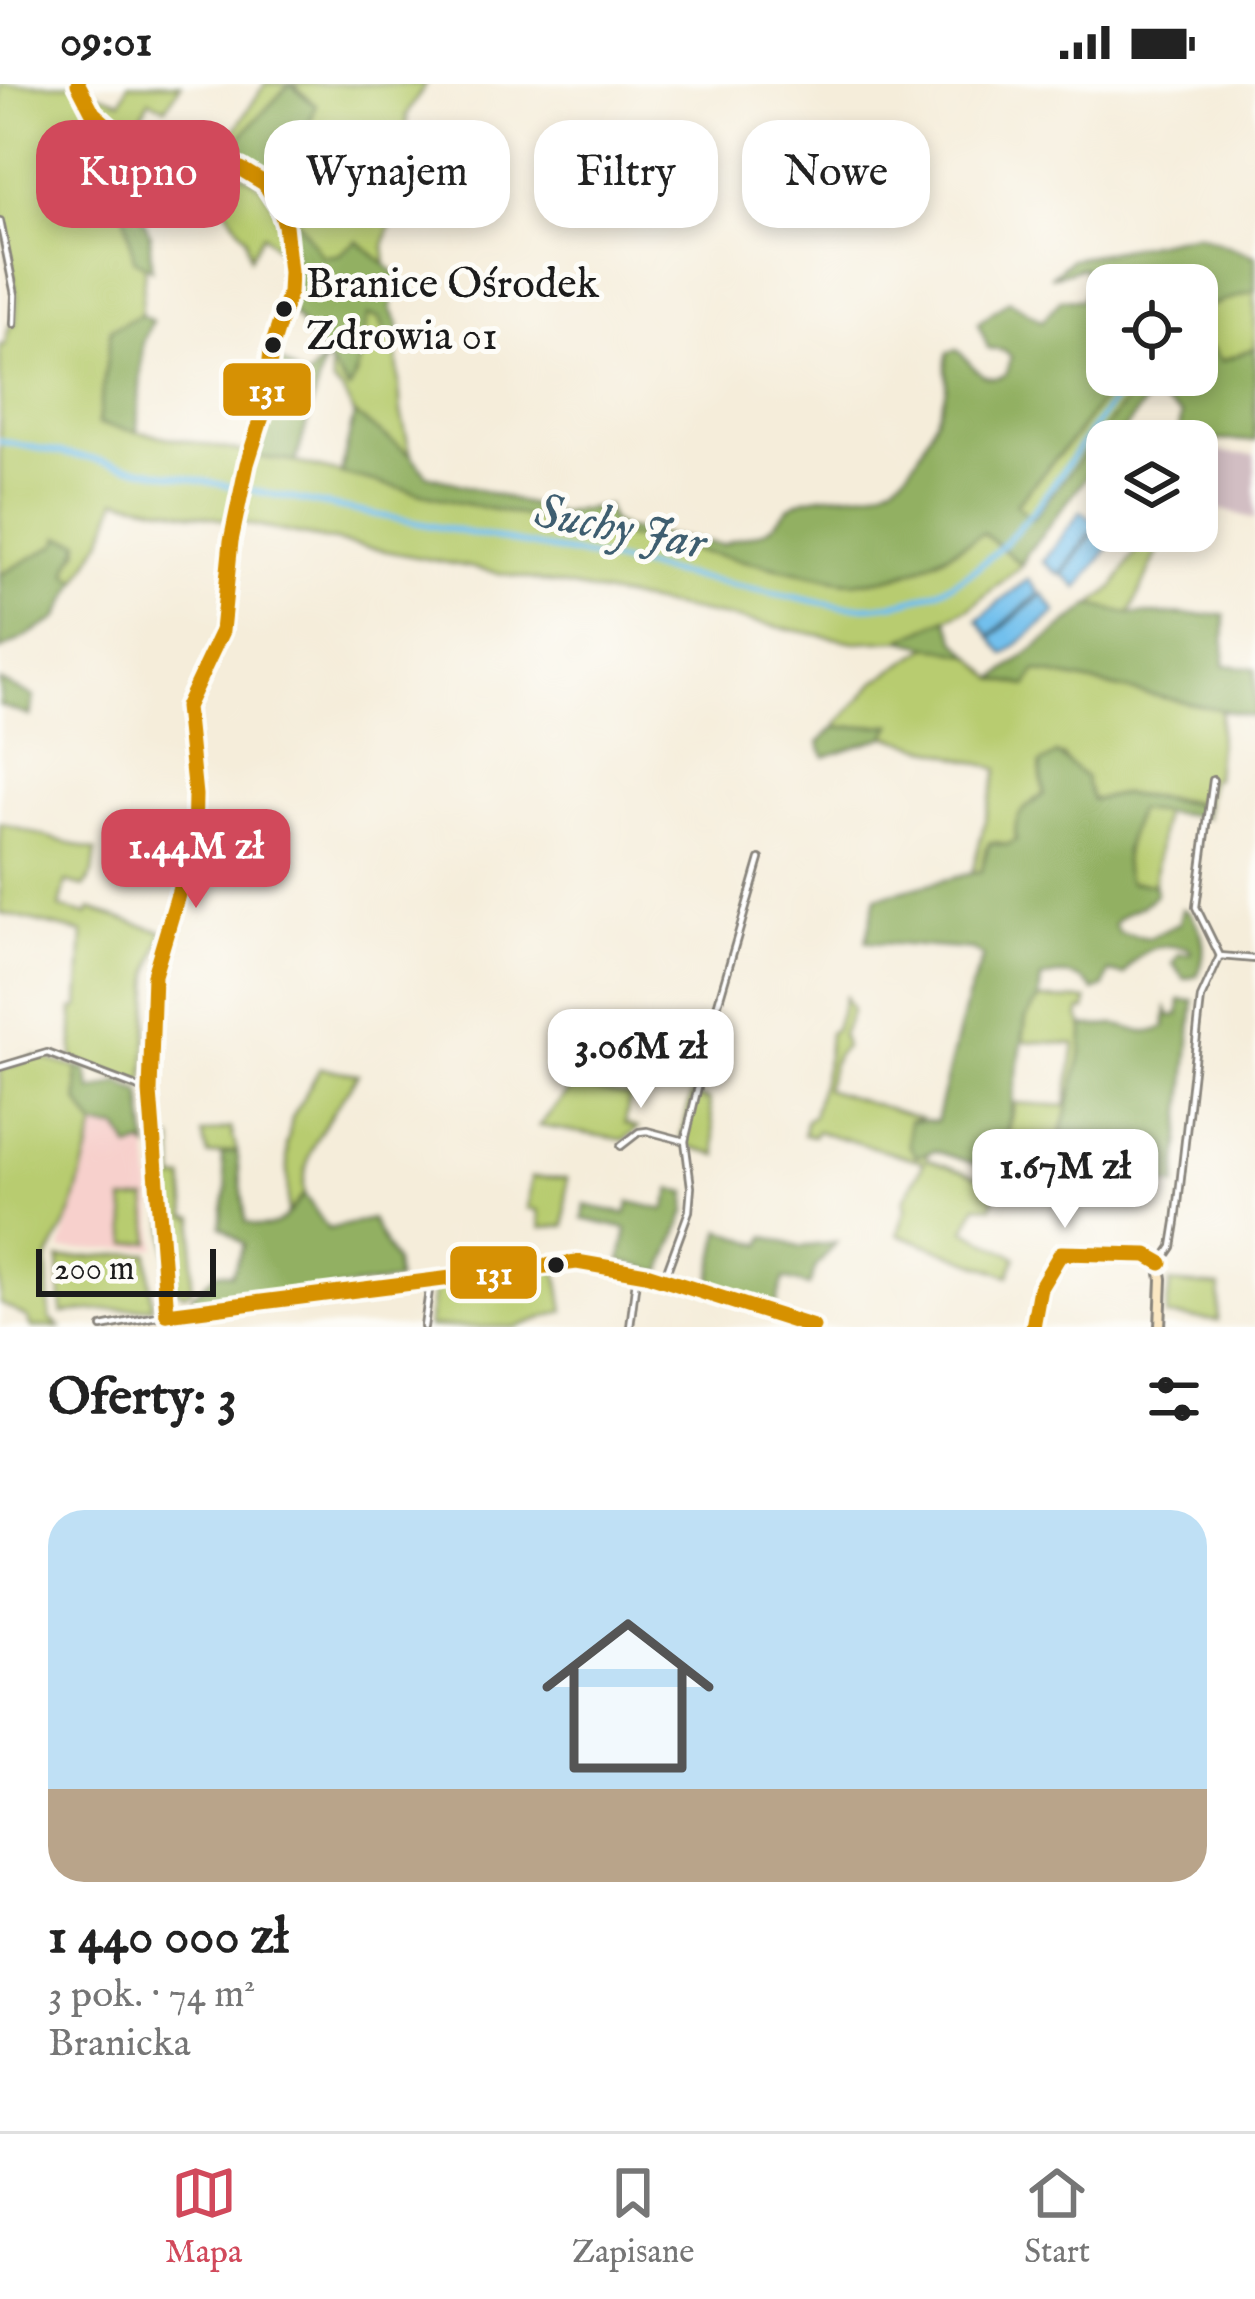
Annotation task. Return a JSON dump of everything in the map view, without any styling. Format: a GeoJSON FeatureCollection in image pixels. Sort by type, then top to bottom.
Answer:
{"type":"FeatureCollection","features":[{"type":"Feature","properties":{"kind":"street"},"geometry":{"type":"LineString","coordinates":[[78,84],[93,113],[111,129],[187,148],[242,169],[264,183],[279,206],[288,245],[290,289],[271,350],[265,407],[247,464],[227,565],[222,631],[186,707],[195,794],[194,842],[154,975],[150,1092],[167,1314]]}},
{"type":"Feature","properties":{"kind":"street"},"geometry":{"type":"LineString","coordinates":[[0,221],[15,295],[14,324]]}},
{"type":"Feature","properties":{"kind":"street"},"geometry":{"type":"LineString","coordinates":[[1213,780],[1196,907],[1220,956]]}},
{"type":"Feature","properties":{"kind":"street"},"geometry":{"type":"LineString","coordinates":[[664,1279],[688,1211],[691,1186],[685,1141],[760,859]]}},
{"type":"Feature","properties":{"kind":"street"},"geometry":{"type":"LineString","coordinates":[[1220,956],[1255,959]]}},
{"type":"Feature","properties":{"kind":"street"},"geometry":{"type":"LineString","coordinates":[[1160,1327],[1161,1263],[1172,1247],[1176,1222],[1201,998],[1220,956]]}},
{"type":"Feature","properties":{"kind":"street"},"geometry":{"type":"LineString","coordinates":[[0,1067],[47,1053],[150,1092]]}},
{"type":"Feature","properties":{"kind":"street"},"geometry":{"type":"LineString","coordinates":[[621,1146],[639,1132],[685,1141]]}},
{"type":"Feature","properties":{"kind":"street"},"geometry":{"type":"LineString","coordinates":[[1033,1327],[1040,1288],[1061,1252],[1147,1255],[1161,1263]]}},
{"type":"Feature","properties":{"kind":"street"},"geometry":{"type":"LineString","coordinates":[[102,1327],[167,1314],[577,1262],[637,1271],[813,1327]]}},
{"type":"Feature","properties":{"kind":"street"},"geometry":{"type":"LineString","coordinates":[[630,1327],[637,1271]]}},
{"type":"Feature","properties":{"kind":"street"},"geometry":{"type":"LineString","coordinates":[[424,1327],[430,1283]]}},
{"type":"Feature","properties":{"kind":"shaded area"},"geometry":{"type":"Polygon","coordinates":[[[1218,452],[1255,455],[1255,519],[1218,509],[1218,452]]]}},
{"type":"Feature","properties":{"kind":"shaded area"},"geometry":{"type":"Polygon","coordinates":[[[144,1104],[156,1248],[61,1250],[100,1108],[144,1104]]]}},
{"type":"Feature","properties":{"kind":"green space"},"geometry":{"type":"Polygon","coordinates":[[[0,84],[75,84],[100,120],[36,120],[36,228],[129,228],[134,259],[145,265],[141,315],[111,329],[98,424],[296,462],[456,502],[842,581],[899,576],[983,533],[1022,565],[971,607],[901,640],[855,642],[117,499],[104,537],[78,581],[68,574],[68,565],[80,550],[60,537],[57,544],[0,575],[0,345],[4,346],[10,324],[15,325],[17,297],[0,212],[0,84]]]}},
{"type":"Feature","properties":{"kind":"green space"},"geometry":{"type":"Polygon","coordinates":[[[83,84],[121,101],[128,84],[181,84],[166,108],[149,100],[140,120],[107,120],[83,84]]]}},
{"type":"Feature","properties":{"kind":"green space"},"geometry":{"type":"Polygon","coordinates":[[[265,84],[290,84],[240,137],[240,122],[265,84]]]}},
{"type":"Feature","properties":{"kind":"green space"},"geometry":{"type":"Polygon","coordinates":[[[290,84],[316,106],[311,120],[264,120],[264,180],[240,165],[240,137],[290,84]]]}},
{"type":"Feature","properties":{"kind":"green space"},"geometry":{"type":"Polygon","coordinates":[[[293,84],[426,84],[407,120],[311,120],[316,106],[293,84]]]}},
{"type":"Feature","properties":{"kind":"green space"},"geometry":{"type":"Polygon","coordinates":[[[240,173],[264,190],[264,228],[281,228],[285,257],[263,234],[250,257],[240,228],[240,173]]]}},
{"type":"Feature","properties":{"kind":"green space"},"geometry":{"type":"Polygon","coordinates":[[[128,228],[147,228],[151,269],[134,259],[128,228]]]}},
{"type":"Feature","properties":{"kind":"green space"},"geometry":{"type":"Polygon","coordinates":[[[290,228],[303,228],[322,256],[338,255],[357,241],[398,275],[391,309],[399,325],[396,342],[386,334],[380,318],[368,315],[349,390],[291,311],[296,289],[290,228]]]}},
{"type":"Feature","properties":{"kind":"green space"},"geometry":{"type":"Polygon","coordinates":[[[302,228],[389,228],[384,246],[386,265],[357,241],[338,255],[322,257],[302,228]]]}},
{"type":"Feature","properties":{"kind":"green space"},"geometry":{"type":"Polygon","coordinates":[[[1196,234],[1255,256],[1255,291],[1218,303],[1218,264],[1086,264],[1086,278],[1084,267],[1050,277],[1071,259],[1196,234]]]}},
{"type":"Feature","properties":{"kind":"green space"},"geometry":{"type":"Polygon","coordinates":[[[1086,287],[1086,396],[1105,396],[1016,504],[1032,519],[1086,451],[1086,478],[1022,565],[983,533],[898,575],[842,581],[341,474],[354,414],[411,455],[427,475],[559,513],[607,506],[611,521],[627,529],[723,545],[766,530],[801,500],[868,491],[894,482],[917,457],[938,413],[946,388],[948,352],[957,350],[984,376],[1006,374],[1011,357],[988,348],[978,323],[1009,300],[1042,321],[1061,299],[1082,300],[1086,287]]]}},
{"type":"Feature","properties":{"kind":"green space"},"geometry":{"type":"Polygon","coordinates":[[[1255,291],[1255,348],[1221,361],[1218,303],[1255,291]]]}},
{"type":"Feature","properties":{"kind":"green space"},"geometry":{"type":"Polygon","coordinates":[[[141,315],[152,321],[143,342],[137,432],[98,424],[111,329],[141,315]]]}},
{"type":"Feature","properties":{"kind":"green space"},"geometry":{"type":"Polygon","coordinates":[[[368,315],[380,318],[386,334],[396,342],[401,413],[411,455],[354,414],[333,384],[329,361],[348,389],[353,380],[368,315]]]}},
{"type":"Feature","properties":{"kind":"green space"},"geometry":{"type":"Polygon","coordinates":[[[1255,348],[1255,441],[1218,440],[1218,420],[1181,420],[1182,415],[1153,396],[1218,396],[1218,356],[1222,361],[1255,348]]]}},
{"type":"Feature","properties":{"kind":"green space"},"geometry":{"type":"Polygon","coordinates":[[[276,358],[306,380],[320,358],[324,361],[296,462],[257,457],[271,406],[276,358]]]}},
{"type":"Feature","properties":{"kind":"green space"},"geometry":{"type":"Polygon","coordinates":[[[1105,396],[1130,396],[1111,420],[1087,420],[1105,396]]]}},
{"type":"Feature","properties":{"kind":"green space"},"geometry":{"type":"Polygon","coordinates":[[[1130,396],[1150,396],[1131,420],[1110,420],[1130,396]]]}},
{"type":"Feature","properties":{"kind":"green space"},"geometry":{"type":"Polygon","coordinates":[[[1086,421],[1086,452],[1032,520],[1016,504],[1086,421]]]}},
{"type":"Feature","properties":{"kind":"green space"},"geometry":{"type":"Polygon","coordinates":[[[60,537],[80,541],[68,574],[78,581],[57,619],[0,651],[0,575],[57,544],[60,537]]]}},
{"type":"Feature","properties":{"kind":"green space"},"geometry":{"type":"Polygon","coordinates":[[[1135,552],[1158,552],[1130,614],[1091,605],[1114,587],[1135,552]]]}},
{"type":"Feature","properties":{"kind":"green space"},"geometry":{"type":"Polygon","coordinates":[[[1091,605],[1130,614],[1225,615],[1224,665],[1255,668],[1255,717],[1036,671],[1028,686],[995,679],[1091,605]]]}},
{"type":"Feature","properties":{"kind":"green space"},"geometry":{"type":"Polygon","coordinates":[[[947,618],[957,641],[972,656],[901,640],[947,618]]]}},
{"type":"Feature","properties":{"kind":"green space"},"geometry":{"type":"Polygon","coordinates":[[[933,644],[972,656],[995,679],[1028,686],[1035,671],[1221,709],[1215,779],[1210,779],[1206,810],[1197,802],[1122,794],[1092,800],[1080,774],[1063,756],[1040,770],[1044,794],[1034,800],[1015,834],[1017,840],[986,848],[981,871],[972,873],[998,769],[886,736],[890,725],[834,728],[876,681],[933,644]]]}},
{"type":"Feature","properties":{"kind":"green space"},"geometry":{"type":"Polygon","coordinates":[[[0,681],[34,697],[30,716],[0,706],[0,681]]]}},
{"type":"Feature","properties":{"kind":"green space"},"geometry":{"type":"Polygon","coordinates":[[[892,725],[886,736],[825,757],[819,743],[834,728],[892,725]]]}},
{"type":"Feature","properties":{"kind":"green space"},"geometry":{"type":"Polygon","coordinates":[[[1057,754],[1085,777],[1092,800],[1122,794],[1203,805],[1206,817],[1137,810],[1126,846],[1126,874],[1129,882],[1154,884],[1156,892],[1114,924],[1119,933],[1149,938],[1180,923],[1182,909],[1188,911],[1201,934],[1200,968],[1197,976],[1185,979],[1173,964],[1179,954],[1191,953],[1189,948],[1168,946],[1144,953],[1124,975],[1109,972],[1104,987],[1094,991],[1070,976],[1041,979],[1039,999],[1026,1018],[1001,1172],[935,1151],[916,1156],[909,1145],[909,1121],[936,1121],[967,999],[983,957],[973,950],[866,942],[876,897],[981,871],[989,843],[1007,845],[1016,840],[1018,817],[1044,794],[1040,764],[1057,754]]]}},
{"type":"Feature","properties":{"kind":"green space"},"geometry":{"type":"Polygon","coordinates":[[[1137,809],[1163,812],[1154,884],[1128,882],[1125,874],[1126,846],[1137,809]]]}},
{"type":"Feature","properties":{"kind":"green space"},"geometry":{"type":"Polygon","coordinates":[[[0,823],[96,851],[85,887],[66,882],[60,908],[87,915],[90,909],[163,932],[151,971],[144,1087],[73,1060],[73,1009],[79,1008],[83,933],[0,913],[0,823]]]}},
{"type":"Feature","properties":{"kind":"green space"},"geometry":{"type":"Polygon","coordinates":[[[845,997],[852,1010],[842,1035],[845,1047],[836,1055],[825,1089],[920,1118],[909,1122],[916,1155],[929,1152],[927,1159],[984,1179],[988,1169],[1001,1172],[992,1207],[977,1205],[965,1230],[1016,1257],[1009,1276],[898,1234],[904,1200],[924,1162],[817,1131],[813,1136],[804,1135],[827,1059],[829,1033],[835,1029],[845,997]]]}},
{"type":"Feature","properties":{"kind":"green space"},"geometry":{"type":"Polygon","coordinates":[[[1039,999],[1087,1000],[1079,1017],[1081,1066],[1054,1160],[1005,1149],[1015,1103],[1066,1106],[1075,1044],[1023,1041],[1026,1018],[1039,999]]]}},
{"type":"Feature","properties":{"kind":"green space"},"geometry":{"type":"Polygon","coordinates":[[[1180,1000],[1194,1001],[1176,1185],[1129,1180],[1054,1160],[1081,1057],[1084,1025],[1157,1030],[1165,1027],[1167,1009],[1170,1016],[1179,1015],[1180,1000]]]}},
{"type":"Feature","properties":{"kind":"green space"},"geometry":{"type":"Polygon","coordinates":[[[36,1056],[77,1068],[78,1101],[95,1127],[72,1212],[47,1261],[50,1319],[60,1327],[31,1327],[27,1318],[0,1303],[0,1070],[36,1056]]]}},
{"type":"Feature","properties":{"kind":"green space"},"geometry":{"type":"Polygon","coordinates":[[[77,1068],[86,1070],[92,1091],[118,1083],[142,1094],[148,1148],[143,1144],[130,1149],[119,1129],[95,1127],[78,1101],[77,1068]]]}},
{"type":"Feature","properties":{"kind":"green space"},"geometry":{"type":"Polygon","coordinates":[[[320,1068],[358,1074],[314,1145],[304,1194],[288,1215],[287,1145],[292,1118],[320,1068]]]}},
{"type":"Feature","properties":{"kind":"green space"},"geometry":{"type":"Polygon","coordinates":[[[573,1086],[630,1097],[625,1123],[638,1128],[624,1140],[539,1126],[573,1086]]]}},
{"type":"Feature","properties":{"kind":"green space"},"geometry":{"type":"Polygon","coordinates":[[[691,1095],[709,1100],[718,1155],[685,1145],[681,1137],[691,1095]]]}},
{"type":"Feature","properties":{"kind":"green space"},"geometry":{"type":"Polygon","coordinates":[[[231,1128],[237,1151],[208,1155],[202,1134],[231,1128]]]}},
{"type":"Feature","properties":{"kind":"green space"},"geometry":{"type":"Polygon","coordinates":[[[173,1140],[175,1180],[184,1179],[187,1216],[195,1218],[191,1290],[184,1294],[169,1285],[165,1199],[161,1195],[165,1194],[162,1143],[173,1140]]]}},
{"type":"Feature","properties":{"kind":"green space"},"geometry":{"type":"Polygon","coordinates":[[[237,1151],[246,1222],[273,1225],[304,1194],[328,1229],[371,1219],[395,1262],[397,1281],[193,1306],[192,1295],[218,1272],[232,1274],[244,1244],[220,1226],[227,1187],[221,1154],[237,1151]]]}},
{"type":"Feature","properties":{"kind":"green space"},"geometry":{"type":"Polygon","coordinates":[[[531,1177],[567,1178],[565,1226],[541,1228],[538,1211],[528,1209],[531,1177]]]}},
{"type":"Feature","properties":{"kind":"green space"},"geometry":{"type":"Polygon","coordinates":[[[672,1189],[687,1192],[686,1212],[662,1272],[621,1261],[627,1229],[583,1219],[585,1205],[626,1214],[630,1202],[665,1210],[672,1189]]]}},
{"type":"Feature","properties":{"kind":"green space"},"geometry":{"type":"Polygon","coordinates":[[[147,1199],[151,1242],[128,1244],[124,1201],[147,1199]]]}},
{"type":"Feature","properties":{"kind":"green space"},"geometry":{"type":"Polygon","coordinates":[[[721,1230],[762,1245],[766,1236],[799,1247],[836,1243],[816,1267],[809,1286],[784,1279],[774,1310],[709,1289],[721,1230]]]}},
{"type":"Feature","properties":{"kind":"green space"},"geometry":{"type":"Polygon","coordinates":[[[148,1253],[152,1307],[62,1313],[59,1259],[148,1253]]]}},
{"type":"Feature","properties":{"kind":"green space"},"geometry":{"type":"Polygon","coordinates":[[[557,1270],[564,1311],[517,1327],[428,1327],[434,1286],[557,1270]]]}},
{"type":"Feature","properties":{"kind":"green space"},"geometry":{"type":"Polygon","coordinates":[[[1170,1283],[1220,1287],[1218,1321],[1166,1316],[1170,1283]]]}},
{"type":"Feature","properties":{"kind":"water"},"geometry":{"type":"Polygon","coordinates":[[[1081,511],[1086,515],[1086,538],[1060,575],[1043,562],[1081,511]]]}},
{"type":"Feature","properties":{"kind":"water"},"geometry":{"type":"Polygon","coordinates":[[[1086,544],[1086,552],[1105,552],[1078,588],[1063,575],[1086,544]]]}},
{"type":"Feature","properties":{"kind":"water"},"geometry":{"type":"Polygon","coordinates":[[[1028,579],[1039,593],[990,636],[978,620],[1028,579]]]}},
{"type":"Feature","properties":{"kind":"water"},"geometry":{"type":"Polygon","coordinates":[[[1043,594],[1056,612],[1005,655],[991,638],[1043,594]]]}},
{"type":"Feature","properties":{"kind":"waterway","name":"Suchy Jar"},"geometry":{"type":"LineString","coordinates":[[0,441],[840,606],[895,603],[941,589],[980,565],[1014,533],[1117,396]]}},
{"type":"Feature","properties":{"kind":"transit line","name":"131"},"geometry":{"type":"LineString","coordinates":[[78,84],[93,113],[111,129],[187,149],[264,183],[285,225],[290,272],[289,293],[271,350],[265,407],[231,541],[222,631],[186,707],[195,795],[194,841],[154,975],[150,1092],[167,1314]]}},
{"type":"Feature","properties":{"kind":"transit line","name":"131"},"geometry":{"type":"LineString","coordinates":[[1033,1327],[1040,1288],[1061,1253],[1147,1255],[1161,1263]]}},
{"type":"Feature","properties":{"kind":"transit line","name":"131"},"geometry":{"type":"LineString","coordinates":[[167,1314],[577,1262],[646,1274],[813,1327]]}},
{"type":"Feature","properties":{"kind":"place","name":"Branice Ośrodek Zdrowia 01"},"geometry":{"type":"Point","coordinates":[284,309]}}]}
